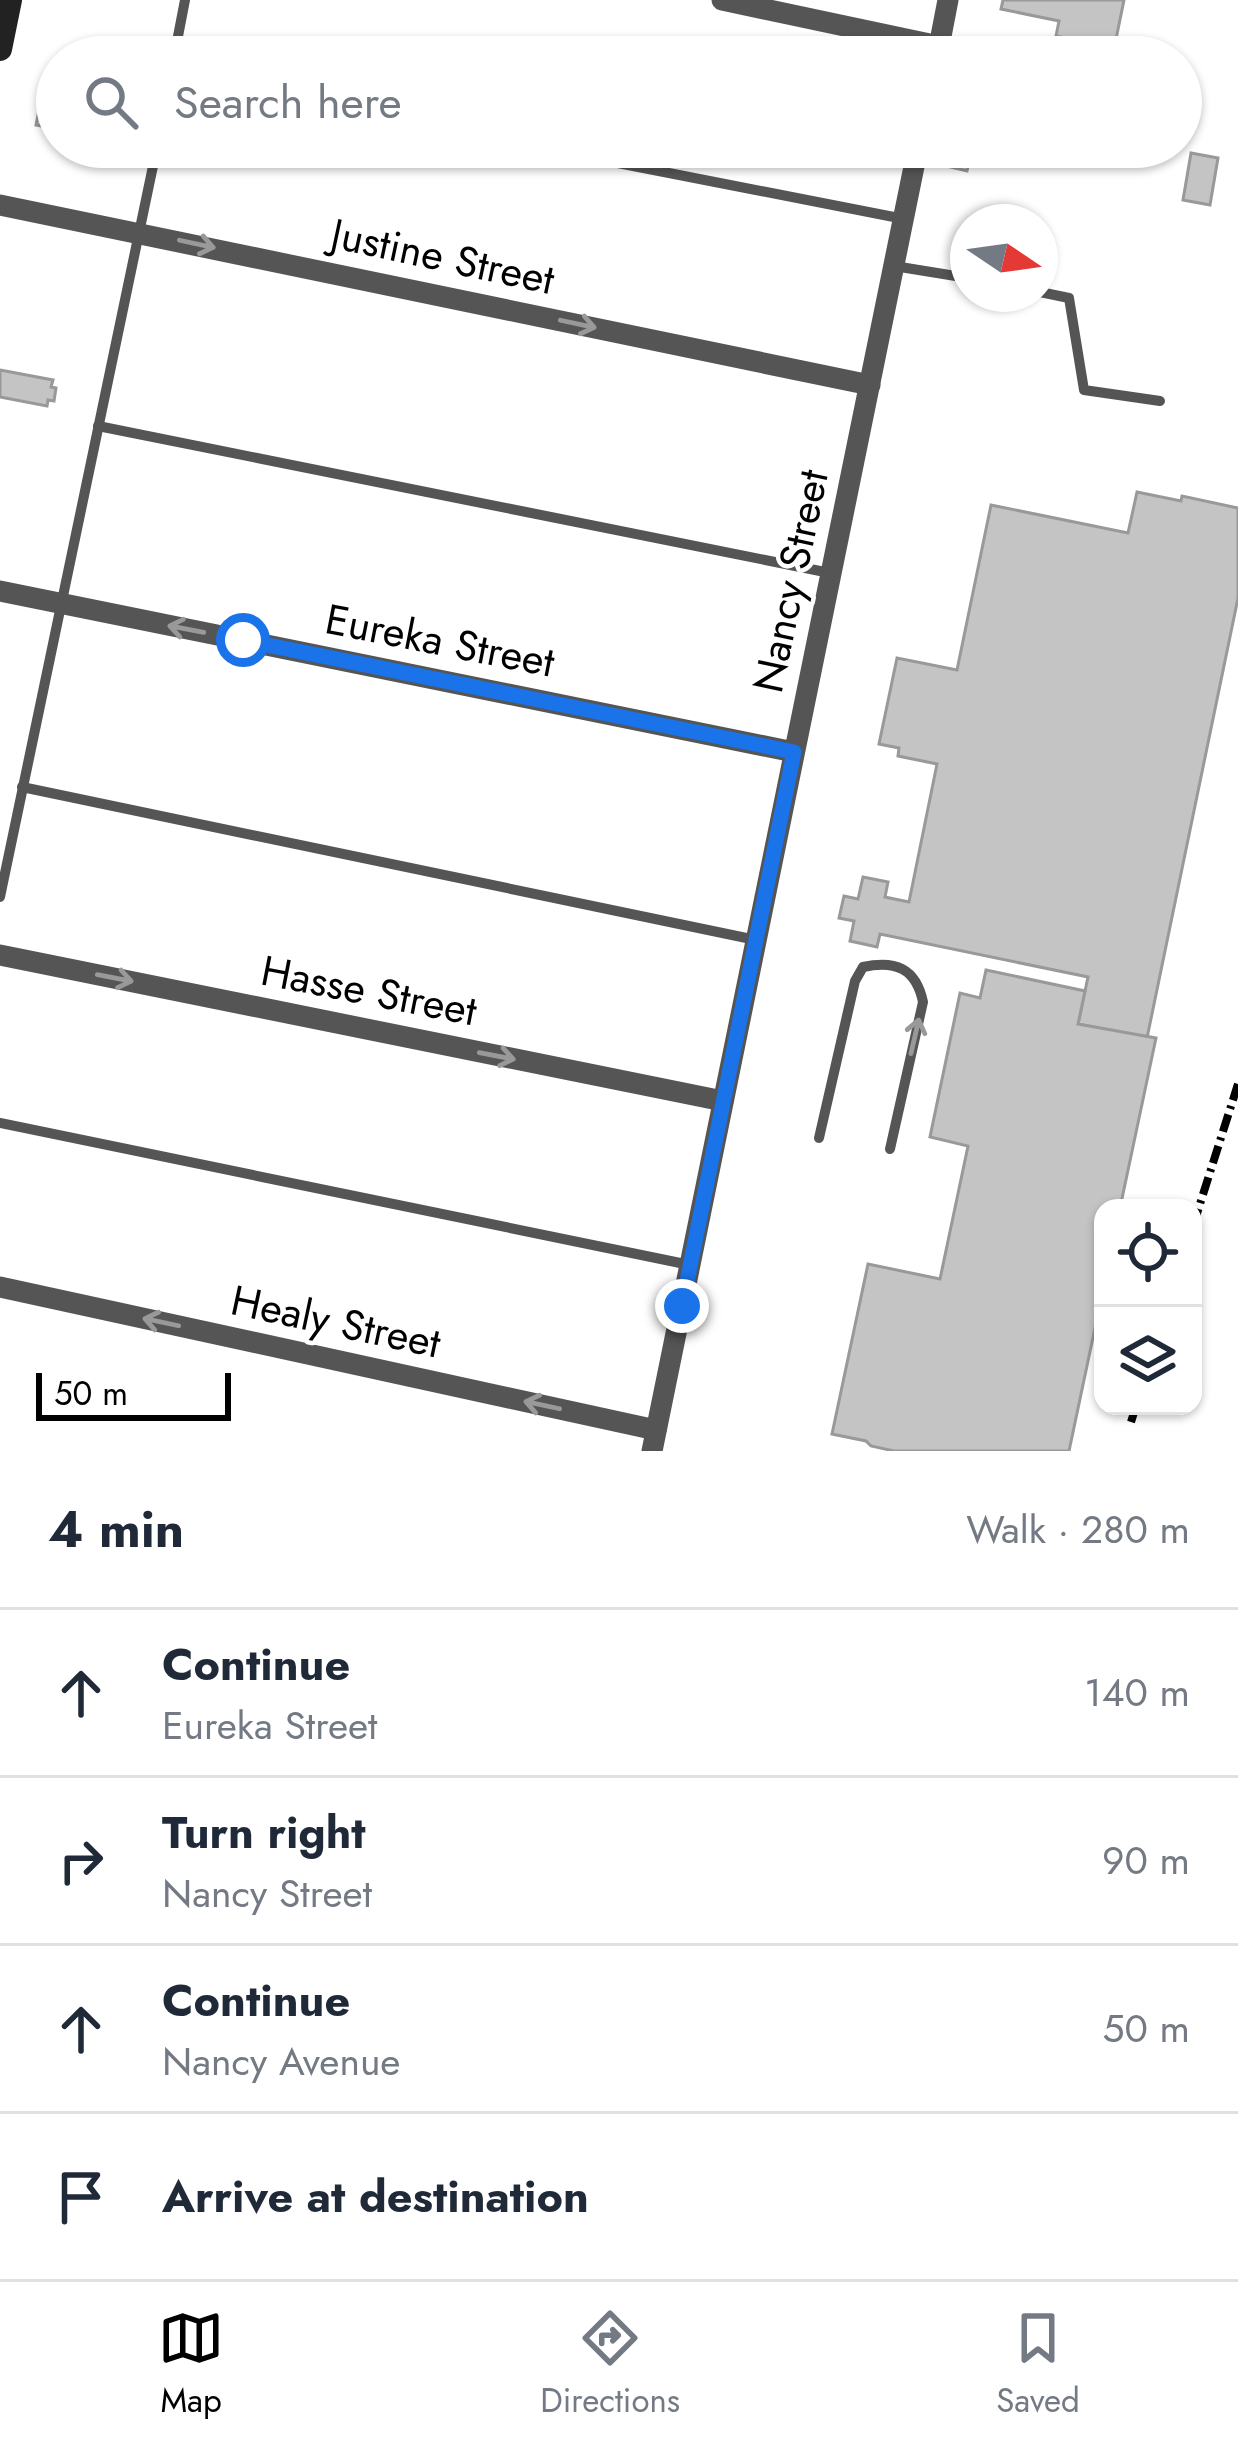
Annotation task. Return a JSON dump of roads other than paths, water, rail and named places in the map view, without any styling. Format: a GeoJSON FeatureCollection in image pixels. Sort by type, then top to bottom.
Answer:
{"type":"FeatureCollection","features":[{"type":"Feature","properties":{"kind":"main road"},"geometry":{"type":"LineString","coordinates":[[0,49],[10,0]]}},
{"type":"Feature","properties":{"kind":"street"},"geometry":{"type":"LineString","coordinates":[[722,0],[874,36]]}},
{"type":"Feature","properties":{"kind":"street"},"geometry":{"type":"LineString","coordinates":[[941,36],[948,0]]}},
{"type":"Feature","properties":{"kind":"street","name":"Nancy Street"},"geometry":{"type":"LineString","coordinates":[[654,1441],[914,168]]}},
{"type":"Feature","properties":{"kind":"street","name":"Justine Street"},"geometry":{"type":"LineString","coordinates":[[0,205],[869,385]]}},
{"type":"Feature","properties":{"kind":"street","name":"Eureka Street"},"geometry":{"type":"LineString","coordinates":[[0,591],[794,752]]}},
{"type":"Feature","properties":{"kind":"street","name":"Hasse Street"},"geometry":{"type":"LineString","coordinates":[[0,955],[723,1101]]}},
{"type":"Feature","properties":{"kind":"street","name":"Healy Street"},"geometry":{"type":"LineString","coordinates":[[0,1287],[654,1441]]}},
{"type":"Feature","properties":{"kind":"lane"},"geometry":{"type":"LineString","coordinates":[[178,36],[184,0]]}},
{"type":"Feature","properties":{"kind":"lane"},"geometry":{"type":"LineString","coordinates":[[0,897],[153,168]]}},
{"type":"Feature","properties":{"kind":"lane"},"geometry":{"type":"LineString","coordinates":[[645,168],[904,218]]}},
{"type":"Feature","properties":{"kind":"lane"},"geometry":{"type":"LineString","coordinates":[[894,266],[950,275]]}},
{"type":"Feature","properties":{"kind":"lane"},"geometry":{"type":"LineString","coordinates":[[1058,296],[1069,298],[1084,391],[1160,401]]}},
{"type":"Feature","properties":{"kind":"lane"},"geometry":{"type":"LineString","coordinates":[[98,427],[831,573]]}},
{"type":"Feature","properties":{"kind":"lane"},"geometry":{"type":"LineString","coordinates":[[22,788],[756,940]]}},
{"type":"Feature","properties":{"kind":"lane"},"geometry":{"type":"LineString","coordinates":[[819,1138],[855,981],[863,967],[879,963],[911,975],[923,1002],[890,1148]]}},
{"type":"Feature","properties":{"kind":"lane"},"geometry":{"type":"LineString","coordinates":[[0,1124],[690,1265]]}},
{"type":"Feature","properties":{"kind":"railway"},"geometry":{"type":"LineString","coordinates":[[1202,1199],[1238,1084]]}},
{"type":"Feature","properties":{"kind":"railway"},"geometry":{"type":"LineString","coordinates":[[1131,1422],[1133,1415]]}}]}
